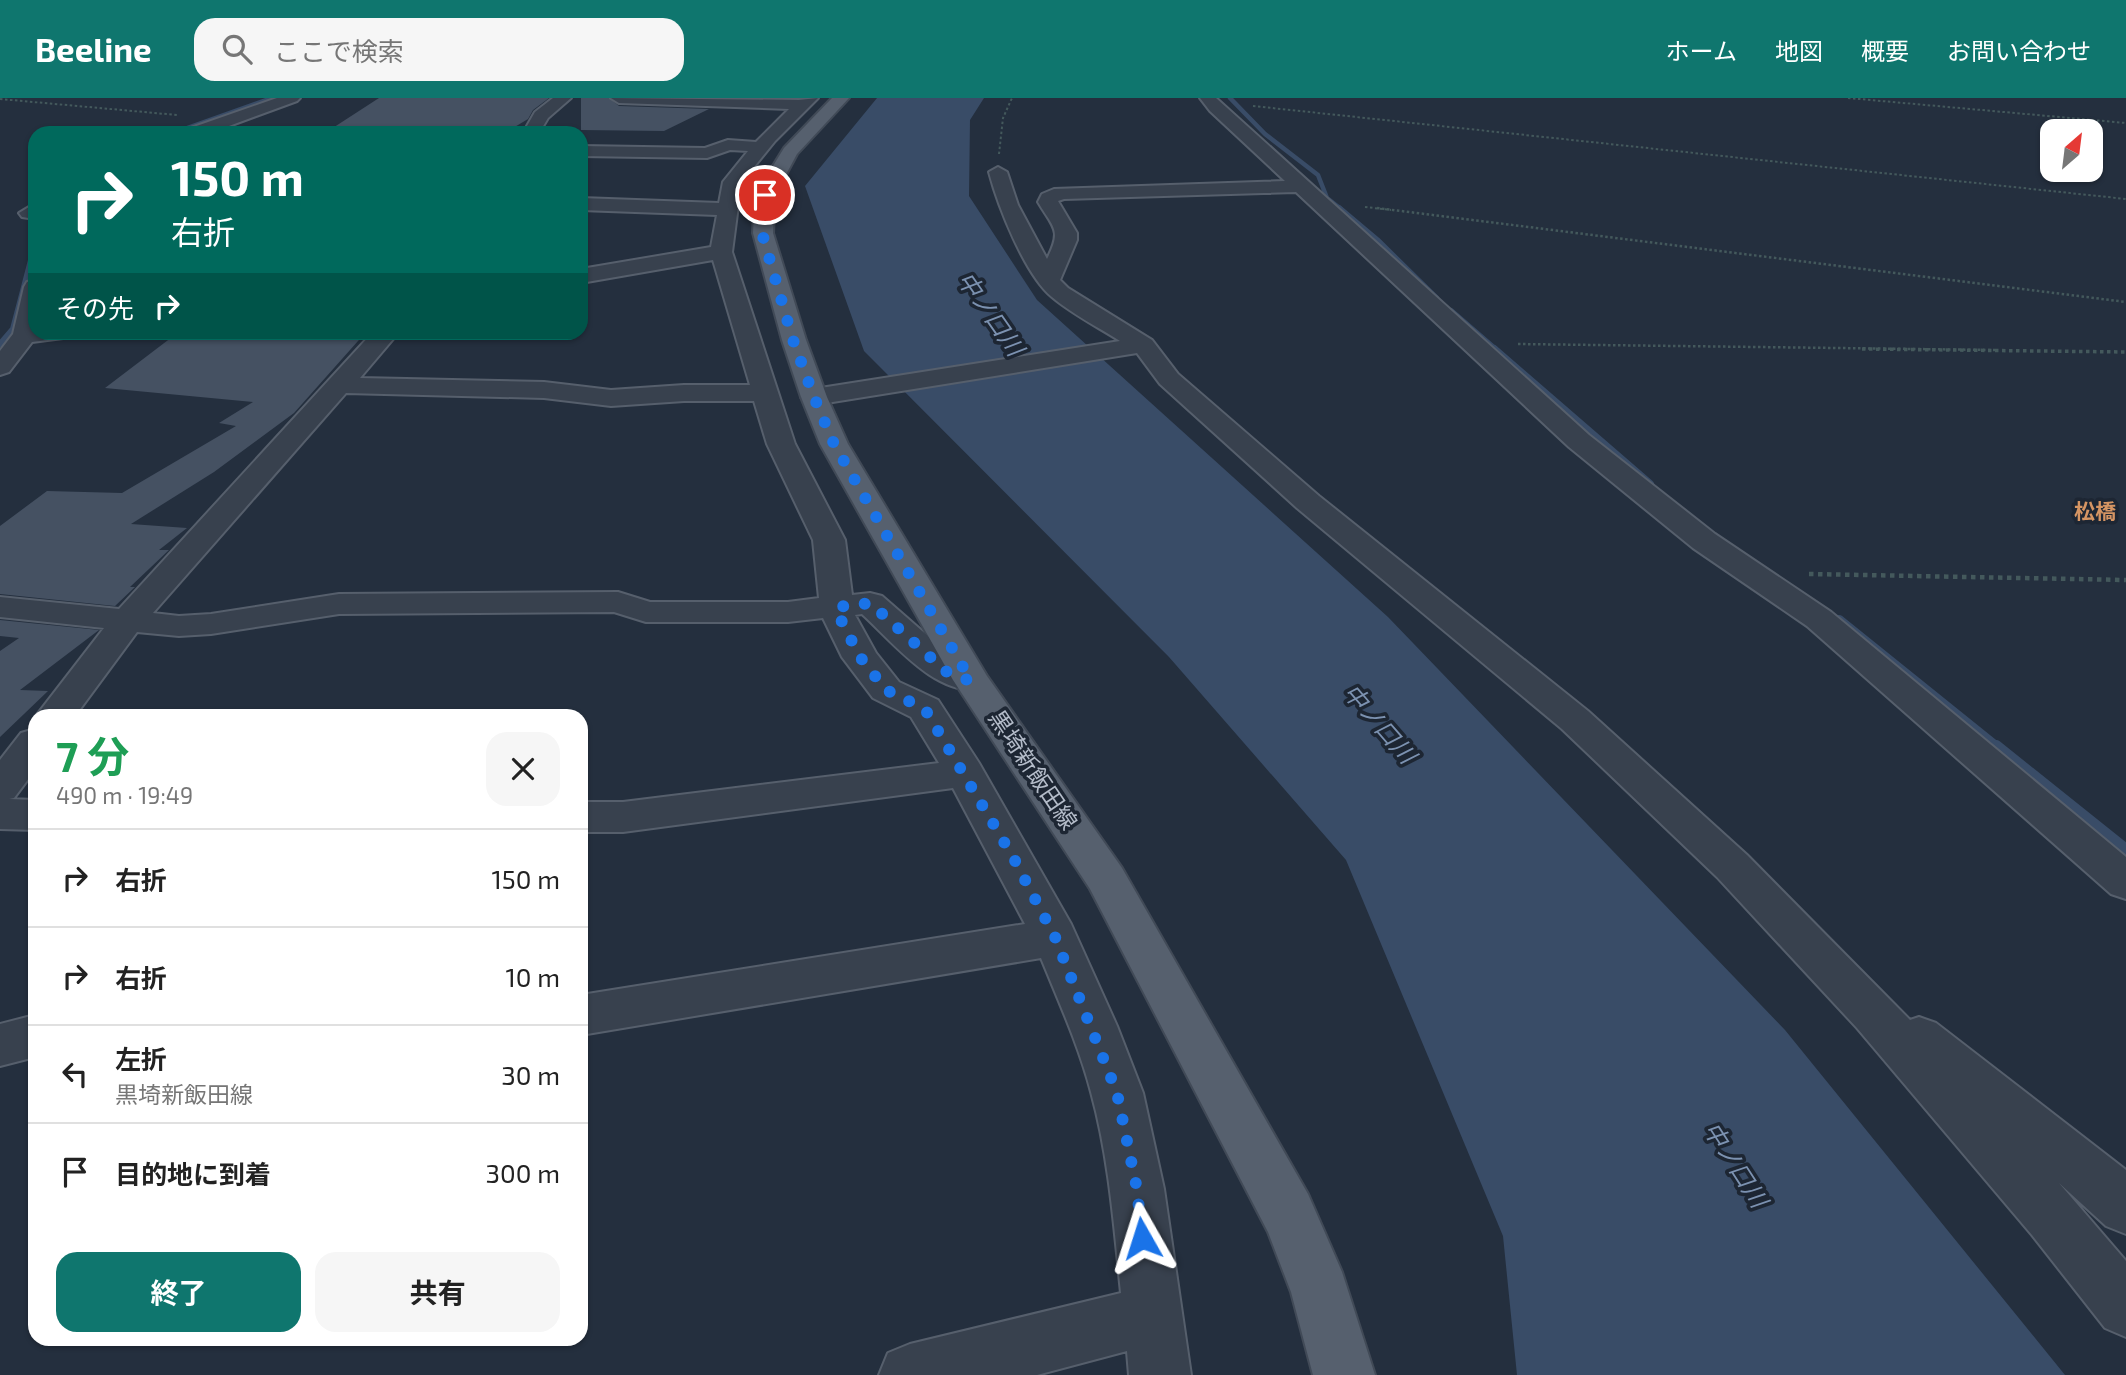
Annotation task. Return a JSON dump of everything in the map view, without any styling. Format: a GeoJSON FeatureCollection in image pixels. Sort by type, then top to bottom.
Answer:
{"type":"FeatureCollection","features":[{"type":"Feature","properties":{"kind":"main road","name":"黒埼新飯田線"},"geometry":{"type":"LineString","coordinates":[[841,98],[790,152],[765,195],[762,233],[793,340],[821,395],[834,444],[971,681],[1107,880],[1288,1213],[1313,1266],[1328,1311],[1344,1375]]}},
{"type":"Feature","properties":{"kind":"street"},"geometry":{"type":"LineString","coordinates":[[213,126],[292,98]]}},
{"type":"Feature","properties":{"kind":"street"},"geometry":{"type":"LineString","coordinates":[[535,126],[541,115],[563,98]]}},
{"type":"Feature","properties":{"kind":"street"},"geometry":{"type":"LineString","coordinates":[[619,98],[741,103],[806,102]]}},
{"type":"Feature","properties":{"kind":"street"},"geometry":{"type":"LineString","coordinates":[[1209,100],[1579,441],[1704,541],[1819,619],[2126,882]]}},
{"type":"Feature","properties":{"kind":"street"},"geometry":{"type":"LineString","coordinates":[[806,102],[760,147],[732,182],[721,252],[781,444],[829,540],[837,607],[860,657],[886,690],[925,709],[965,773],[1055,937],[1117,1093],[1137,1189],[1160,1375]]}},
{"type":"Feature","properties":{"kind":"street"},"geometry":{"type":"LineString","coordinates":[[588,151],[707,153],[729,145],[760,147]]}},
{"type":"Feature","properties":{"kind":"street"},"geometry":{"type":"LineString","coordinates":[[999,172],[1008,205],[1048,281],[1060,293],[1136,346],[1169,379],[1308,502],[1575,720],[1732,866],[1874,1014],[2044,1206],[2126,1307]]}},
{"type":"Feature","properties":{"kind":"street"},"geometry":{"type":"LineString","coordinates":[[1048,281],[1067,240],[1067,233],[1048,202],[1049,198],[1061,193],[1302,186]]}},
{"type":"Feature","properties":{"kind":"street"},"geometry":{"type":"LineString","coordinates":[[588,204],[726,209]]}},
{"type":"Feature","properties":{"kind":"street"},"geometry":{"type":"LineString","coordinates":[[588,274],[721,252]]}},
{"type":"Feature","properties":{"kind":"street"},"geometry":{"type":"LineString","coordinates":[[0,367],[25,335],[28,321]]}},
{"type":"Feature","properties":{"kind":"street"},"geometry":{"type":"LineString","coordinates":[[60,709],[129,619],[380,340]]}},
{"type":"Feature","properties":{"kind":"street"},"geometry":{"type":"LineString","coordinates":[[821,395],[1136,346]]}},
{"type":"Feature","properties":{"kind":"street"},"geometry":{"type":"LineString","coordinates":[[339,384],[544,390],[611,398],[684,393],[766,393]]}},
{"type":"Feature","properties":{"kind":"street"},"geometry":{"type":"LineString","coordinates":[[0,607],[179,626],[211,624],[339,604],[618,602],[646,612],[788,612],[870,603],[948,673],[971,681]]}},
{"type":"Feature","properties":{"kind":"street"},"geometry":{"type":"LineString","coordinates":[[0,788],[28,751]]}},
{"type":"Feature","properties":{"kind":"street"},"geometry":{"type":"LineString","coordinates":[[588,817],[623,817],[965,773]]}},
{"type":"Feature","properties":{"kind":"street"},"geometry":{"type":"LineString","coordinates":[[0,814],[28,815]]}},
{"type":"Feature","properties":{"kind":"street"},"geometry":{"type":"LineString","coordinates":[[588,1014],[1055,937]]}},
{"type":"Feature","properties":{"kind":"street"},"geometry":{"type":"LineString","coordinates":[[1874,1014],[1919,1038],[2108,1189],[2126,1207]]}},
{"type":"Feature","properties":{"kind":"street"},"geometry":{"type":"LineString","coordinates":[[0,1045],[28,1038]]}},
{"type":"Feature","properties":{"kind":"street"},"geometry":{"type":"LineString","coordinates":[[910,1375],[1116,1326],[1150,1310]]}},
{"type":"Feature","properties":{"kind":"path"},"geometry":{"type":"LineString","coordinates":[[999,172],[999,132],[1006,107],[1012,98]]}},
{"type":"Feature","properties":{"kind":"path"},"geometry":{"type":"LineString","coordinates":[[1848,98],[2126,123]]}},
{"type":"Feature","properties":{"kind":"path"},"geometry":{"type":"LineString","coordinates":[[0,99],[230,120]]}},
{"type":"Feature","properties":{"kind":"path"},"geometry":{"type":"LineString","coordinates":[[1209,100],[2126,199]]}},
{"type":"Feature","properties":{"kind":"path"},"geometry":{"type":"LineString","coordinates":[[1319,201],[2126,302]]}},
{"type":"Feature","properties":{"kind":"path"},"geometry":{"type":"LineString","coordinates":[[1477,345],[2126,352]]}},
{"type":"Feature","properties":{"kind":"path"},"geometry":{"type":"LineString","coordinates":[[1752,573],[2126,580]]}},
{"type":"Feature","properties":{"kind":"water","name":"中ノ口川"},"geometry":{"type":"Polygon","coordinates":[[[877,98],[984,98],[970,120],[969,196],[1037,300],[1388,617],[1785,1030],[2065,1375],[1517,1375],[1503,1236],[1346,860],[1169,657],[864,351],[805,186],[877,98]]]}},
{"type":"Feature","properties":{"kind":"building"},"geometry":{"type":"Polygon","coordinates":[[[379,98],[549,98],[533,110],[528,119],[516,126],[336,126],[379,98]]]}},
{"type":"Feature","properties":{"kind":"building"},"geometry":{"type":"Polygon","coordinates":[[[581,98],[609,98],[619,106],[709,109],[664,131],[588,130],[588,126],[581,126],[581,98]]]}},
{"type":"Feature","properties":{"kind":"building"},"geometry":{"type":"Polygon","coordinates":[[[168,340],[359,340],[294,413],[214,472],[131,524],[187,528],[159,550],[169,550],[130,587],[135,587],[115,606],[0,594],[0,526],[47,491],[122,493],[236,426],[219,423],[253,402],[105,388],[168,340]]]}},
{"type":"Feature","properties":{"kind":"building"},"geometry":{"type":"Polygon","coordinates":[[[0,620],[99,630],[20,690],[48,691],[0,737],[0,651],[19,638],[0,636],[0,620]]]}},
{"type":"Feature","properties":{"kind":"waterway"},"geometry":{"type":"LineString","coordinates":[[193,126],[272,98]]}},
{"type":"Feature","properties":{"kind":"waterway"},"geometry":{"type":"LineString","coordinates":[[1230,98],[1265,134],[1318,175],[1327,198],[1342,210]]}},
{"type":"Feature","properties":{"kind":"waterway"},"geometry":{"type":"LineString","coordinates":[[1339,208],[1377,240],[1436,298]]}},
{"type":"Feature","properties":{"kind":"waterway"},"geometry":{"type":"LineString","coordinates":[[0,344],[13,329],[28,272]]}},
{"type":"Feature","properties":{"kind":"waterway"},"geometry":{"type":"LineString","coordinates":[[1451,311],[1496,350]]}},
{"type":"Feature","properties":{"kind":"waterway"},"geometry":{"type":"LineString","coordinates":[[1494,349],[1650,484]]}},
{"type":"Feature","properties":{"kind":"waterway"},"geometry":{"type":"LineString","coordinates":[[1839,620],[1998,748]]}},
{"type":"Feature","properties":{"kind":"waterway"},"geometry":{"type":"LineString","coordinates":[[1996,746],[2126,850]]}},
{"type":"Feature","properties":{"kind":"district","name":"松橋"},"geometry":{"type":"Point","coordinates":[2095,512]}},
{"type":"Feature","properties":{"kind":"route"},"geometry":{"type":"LineString","coordinates":[[765,195],[762,233],[781,291],[793,340],[814,397],[834,444],[971,681],[948,673],[870,603],[837,607],[837,612],[860,657],[886,690],[925,709],[1013,857],[1055,937],[1093,1026],[1117,1093],[1137,1189],[1142,1238]]}}]}
